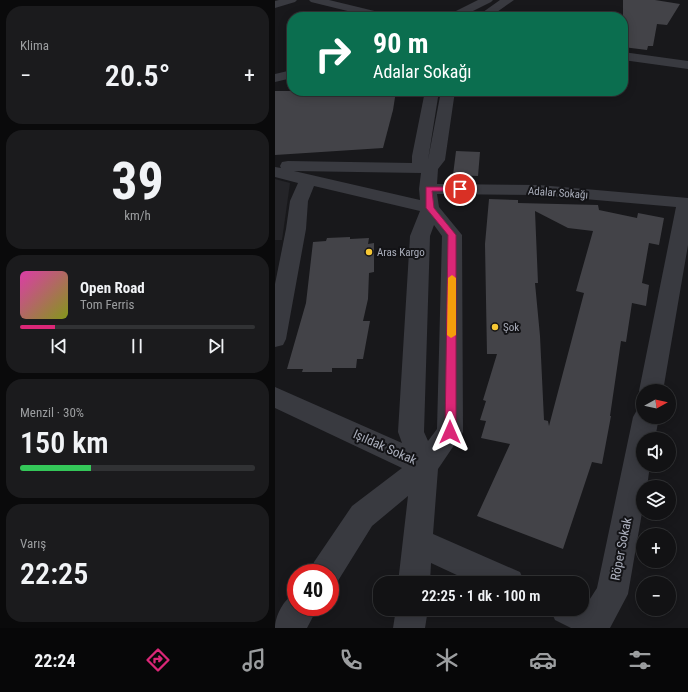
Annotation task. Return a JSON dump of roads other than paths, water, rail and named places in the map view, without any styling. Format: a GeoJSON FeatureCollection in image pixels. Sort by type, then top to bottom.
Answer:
{"type":"FeatureCollection","features":[{"type":"Feature","properties":{"kind":"street"},"geometry":{"type":"LineString","coordinates":[[275,5],[291,0]]}},
{"type":"Feature","properties":{"kind":"street"},"geometry":{"type":"LineString","coordinates":[[315,0],[366,12]]}},
{"type":"Feature","properties":{"kind":"street"},"geometry":{"type":"LineString","coordinates":[[462,12],[487,0]]}},
{"type":"Feature","properties":{"kind":"street"},"geometry":{"type":"LineString","coordinates":[[490,12],[508,0]]}},
{"type":"Feature","properties":{"kind":"street"},"geometry":{"type":"LineString","coordinates":[[628,57],[688,65]]}},
{"type":"Feature","properties":{"kind":"street"},"geometry":{"type":"LineString","coordinates":[[275,78],[287,75]]}},
{"type":"Feature","properties":{"kind":"street"},"geometry":{"type":"LineString","coordinates":[[428,96],[420,162],[430,168]]}},
{"type":"Feature","properties":{"kind":"street"},"geometry":{"type":"LineString","coordinates":[[415,576],[425,466],[411,432],[420,236],[429,198],[430,168],[437,160],[447,96]]}},
{"type":"Feature","properties":{"kind":"street"},"geometry":{"type":"LineString","coordinates":[[275,166],[430,168]]}},
{"type":"Feature","properties":{"kind":"street","name":"Adalar Sokağı"},"geometry":{"type":"LineString","coordinates":[[275,172],[308,180],[429,198],[539,190],[687,203]]}},
{"type":"Feature","properties":{"kind":"street"},"geometry":{"type":"LineString","coordinates":[[275,339],[296,229],[299,201],[308,180]]}},
{"type":"Feature","properties":{"kind":"street"},"geometry":{"type":"LineString","coordinates":[[425,466],[450,432],[452,235],[429,198]]}},
{"type":"Feature","properties":{"kind":"street"},"geometry":{"type":"LineString","coordinates":[[652,384],[687,203]]}},
{"type":"Feature","properties":{"kind":"street","name":"Işıldak Sokak"},"geometry":{"type":"LineString","coordinates":[[275,398],[425,466],[362,516],[331,564]]}},
{"type":"Feature","properties":{"kind":"street","name":"Röper Sokak"},"geometry":{"type":"LineString","coordinates":[[580,616],[599,625],[612,594],[645,424]]}},
{"type":"Feature","properties":{"kind":"street"},"geometry":{"type":"LineString","coordinates":[[419,542],[494,576]]}},
{"type":"Feature","properties":{"kind":"street"},"geometry":{"type":"LineString","coordinates":[[288,628],[296,616]]}},
{"type":"Feature","properties":{"kind":"street"},"geometry":{"type":"LineString","coordinates":[[409,628],[410,616]]}},
{"type":"Feature","properties":{"kind":"place","name":"Aras Kargo"},"geometry":{"type":"Point","coordinates":[369,252]}},
{"type":"Feature","properties":{"kind":"place","name":"Şok"},"geometry":{"type":"Point","coordinates":[495,327]}}]}
